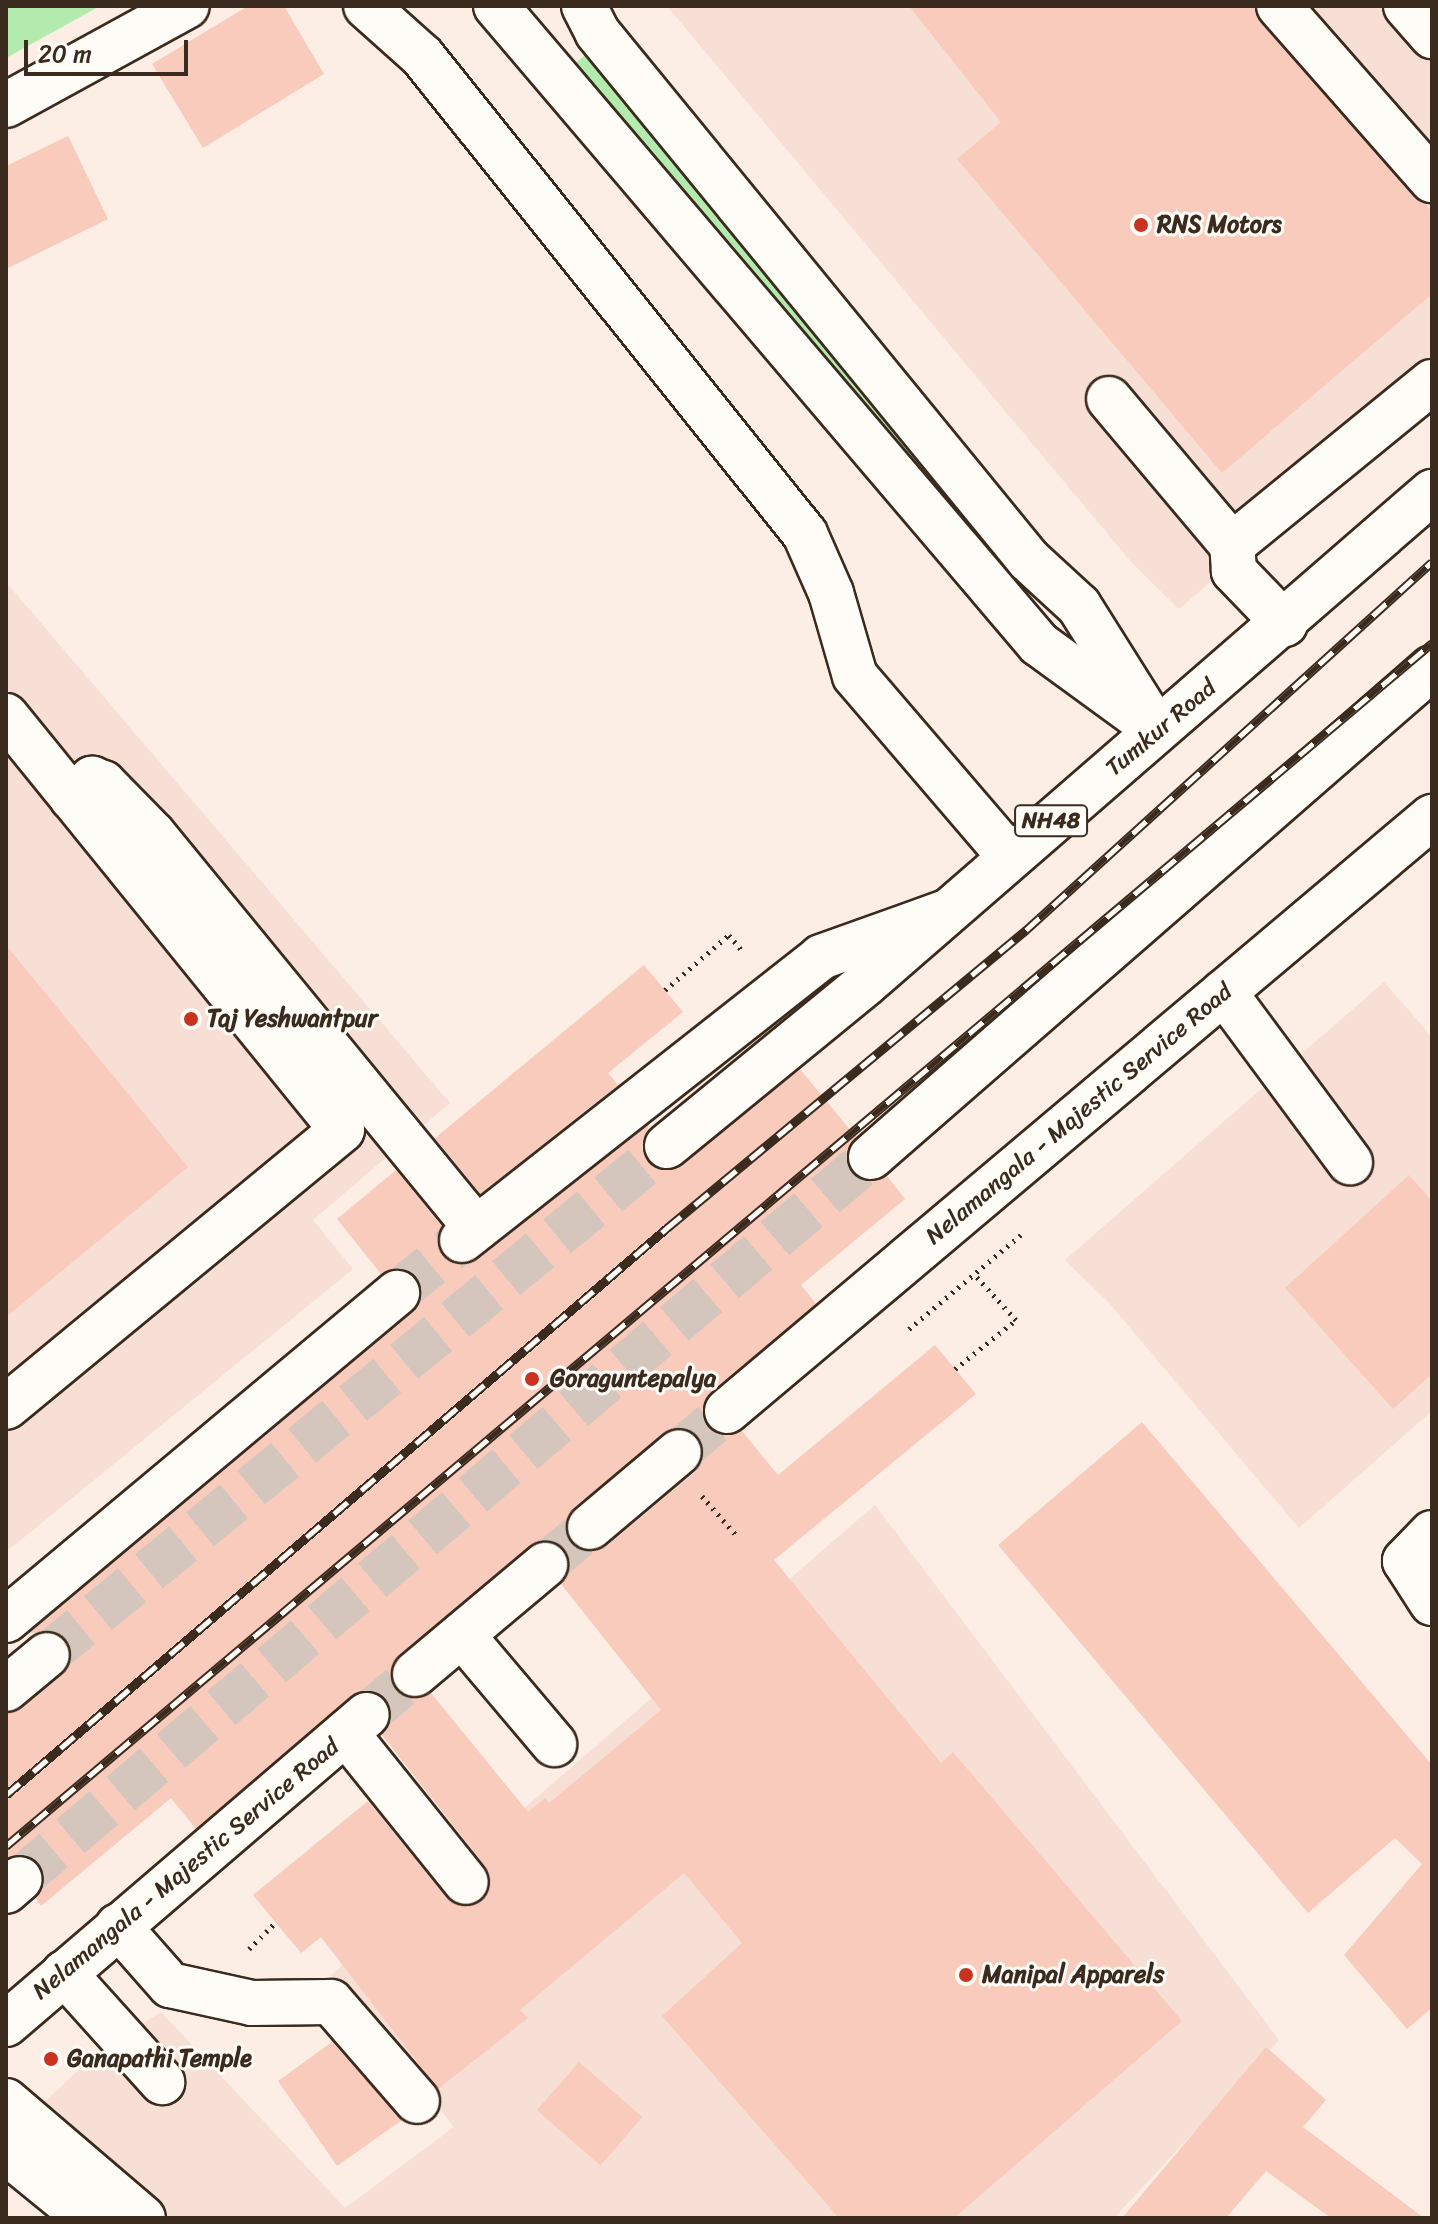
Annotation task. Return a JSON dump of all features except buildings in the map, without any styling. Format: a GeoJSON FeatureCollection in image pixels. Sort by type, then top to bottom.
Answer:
{"type":"FeatureCollection","features":[{"type":"Feature","properties":{"kind":"main road"},"geometry":{"type":"LineString","coordinates":[[6,105],[187,6]]}},
{"type":"Feature","properties":{"kind":"main road"},"geometry":{"type":"LineString","coordinates":[[366,6],[422,56],[805,534],[831,593],[855,676],[1010,857]]}},
{"type":"Feature","properties":{"kind":"main road"},"geometry":{"type":"LineString","coordinates":[[496,6],[1039,644],[1157,730]]}},
{"type":"Feature","properties":{"kind":"main road"},"geometry":{"type":"LineString","coordinates":[[1279,6],[1432,180]]}},
{"type":"Feature","properties":{"kind":"main road"},"geometry":{"type":"LineString","coordinates":[[1406,6],[1432,36]]}},
{"type":"Feature","properties":{"kind":"main road"},"geometry":{"type":"LineString","coordinates":[[547,68],[590,19],[1029,560],[1079,606],[1157,730]]}},
{"type":"Feature","properties":{"kind":"main road"},"geometry":{"type":"LineString","coordinates":[[1232,545],[1432,382]]}},
{"type":"Feature","properties":{"kind":"main road"},"geometry":{"type":"LineString","coordinates":[[1109,399],[1232,545],[1234,571],[1285,624]]}},
{"type":"Feature","properties":{"kind":"main road","name":"Tumkur Road"},"geometry":{"type":"LineString","coordinates":[[667,1146],[1285,624],[1432,492]]}},
{"type":"Feature","properties":{"kind":"main road"},"geometry":{"type":"LineString","coordinates":[[871,1157],[1432,668]]}},
{"type":"Feature","properties":{"kind":"main road"},"geometry":{"type":"LineString","coordinates":[[6,716],[342,1130],[6,1407]]}},
{"type":"Feature","properties":{"kind":"main road"},"geometry":{"type":"LineString","coordinates":[[72,798],[92,779],[103,783],[153,834],[469,1234],[809,964],[947,912]]}},
{"type":"Feature","properties":{"kind":"main road","name":"Nelamangala - Majestic Service Road"},"geometry":{"type":"LineString","coordinates":[[727,1411],[1432,817]]}},
{"type":"Feature","properties":{"kind":"main road"},"geometry":{"type":"LineString","coordinates":[[1224,992],[1350,1162]]}},
{"type":"Feature","properties":{"kind":"main road"},"geometry":{"type":"LineString","coordinates":[[6,1620],[397,1293]]}},
{"type":"Feature","properties":{"kind":"main road"},"geometry":{"type":"LineString","coordinates":[[590,1527],[679,1452]]}},
{"type":"Feature","properties":{"kind":"main road"},"geometry":{"type":"LineString","coordinates":[[1432,1533],[1405,1561],[1432,1603]]}},
{"type":"Feature","properties":{"kind":"main road"},"geometry":{"type":"LineString","coordinates":[[415,1674],[545,1565]]}},
{"type":"Feature","properties":{"kind":"main road"},"geometry":{"type":"LineString","coordinates":[[462,1635],[554,1744]]}},
{"type":"Feature","properties":{"kind":"main road"},"geometry":{"type":"LineString","coordinates":[[6,1689],[47,1655]]}},
{"type":"Feature","properties":{"kind":"main road","name":"Nelamangala - Majestic Service Road"},"geometry":{"type":"LineString","coordinates":[[6,2024],[356,1724],[466,1882]]}},
{"type":"Feature","properties":{"kind":"main road"},"geometry":{"type":"LineString","coordinates":[[118,1926],[170,1985],[252,2003],[331,2002],[417,2101]]}},
{"type":"Feature","properties":{"kind":"main road"},"geometry":{"type":"LineString","coordinates":[[64,1973],[162,2082]]}},
{"type":"Feature","properties":{"kind":"main road"},"geometry":{"type":"LineString","coordinates":[[6,2101],[143,2218]]}},
{"type":"Feature","properties":{"kind":"main road"},"geometry":{"type":"LineString","coordinates":[[6,2152],[87,2218]]}},
{"type":"Feature","properties":{"kind":"path"},"geometry":{"type":"LineString","coordinates":[[665,990],[729,935]]}},
{"type":"Feature","properties":{"kind":"path"},"geometry":{"type":"LineString","coordinates":[[955,1369],[1016,1320],[976,1276]]}},
{"type":"Feature","properties":{"kind":"path"},"geometry":{"type":"LineString","coordinates":[[245,1952],[276,1922]]}},
{"type":"Feature","properties":{"kind":"shaded area","name":"RNS Motors"},"geometry":{"type":"Polygon","coordinates":[[[667,6],[1432,6],[1432,392],[1179,609],[1132,563],[667,6]]]}},
{"type":"Feature","properties":{"kind":"shaded area","name":"Taj Yeshwantpur"},"geometry":{"type":"Polygon","coordinates":[[[6,582],[450,1103],[313,1220],[353,1269],[6,1552],[6,582]]]}},
{"type":"Feature","properties":{"kind":"shaded area"},"geometry":{"type":"Polygon","coordinates":[[[1384,982],[1432,1037],[1432,1411],[1299,1528],[1110,1304],[1065,1260],[1384,982]]]}},
{"type":"Feature","properties":{"kind":"shaded area"},"geometry":{"type":"Polygon","coordinates":[[[875,1505],[1279,2040],[1114,2218],[168,2218],[40,2106],[97,2053],[161,2012],[345,2208],[454,2127],[331,1975],[875,1505]]]}},
{"type":"Feature","properties":{"kind":"green space"},"geometry":{"type":"Polygon","coordinates":[[[6,6],[100,6],[6,58],[6,6]]]}},
{"type":"Feature","properties":{"kind":"green space"},"geometry":{"type":"Polygon","coordinates":[[[589,52],[1021,585],[1001,601],[570,68],[589,52]]]}},
{"type":"Feature","properties":{"kind":"tunnel"},"geometry":{"type":"LineString","coordinates":[[47,1655],[667,1146]]}},
{"type":"Feature","properties":{"kind":"tunnel"},"geometry":{"type":"LineString","coordinates":[[20,1879],[871,1157]]}},
{"type":"Feature","properties":{"kind":"tunnel"},"geometry":{"type":"LineString","coordinates":[[397,1293],[462,1240]]}},
{"type":"Feature","properties":{"kind":"tunnel"},"geometry":{"type":"LineString","coordinates":[[679,1452],[727,1411]]}},
{"type":"Feature","properties":{"kind":"tunnel"},"geometry":{"type":"LineString","coordinates":[[545,1565],[590,1527]]}},
{"type":"Feature","properties":{"kind":"tunnel"},"geometry":{"type":"LineString","coordinates":[[367,1715],[415,1674]]}},
{"type":"Feature","properties":{"kind":"railway"},"geometry":{"type":"LineString","coordinates":[[6,1795],[667,1228],[1026,930],[1432,562]]}},
{"type":"Feature","properties":{"kind":"railway"},"geometry":{"type":"LineString","coordinates":[[6,1846],[1432,643]]}},
{"type":"Feature","properties":{"kind":"place","name":"RNS Motors"},"geometry":{"type":"Point","coordinates":[1141,225]}},
{"type":"Feature","properties":{"kind":"place","name":"Taj Yeshwantpur"},"geometry":{"type":"Point","coordinates":[191,1019]}},
{"type":"Feature","properties":{"kind":"place","name":"Goraguntepalya"},"geometry":{"type":"Point","coordinates":[532,1379]}},
{"type":"Feature","properties":{"kind":"place","name":"Manipal Apparels"},"geometry":{"type":"Point","coordinates":[966,1975]}},
{"type":"Feature","properties":{"kind":"place","name":"Ganapathi Temple"},"geometry":{"type":"Point","coordinates":[51,2059]}}]}
